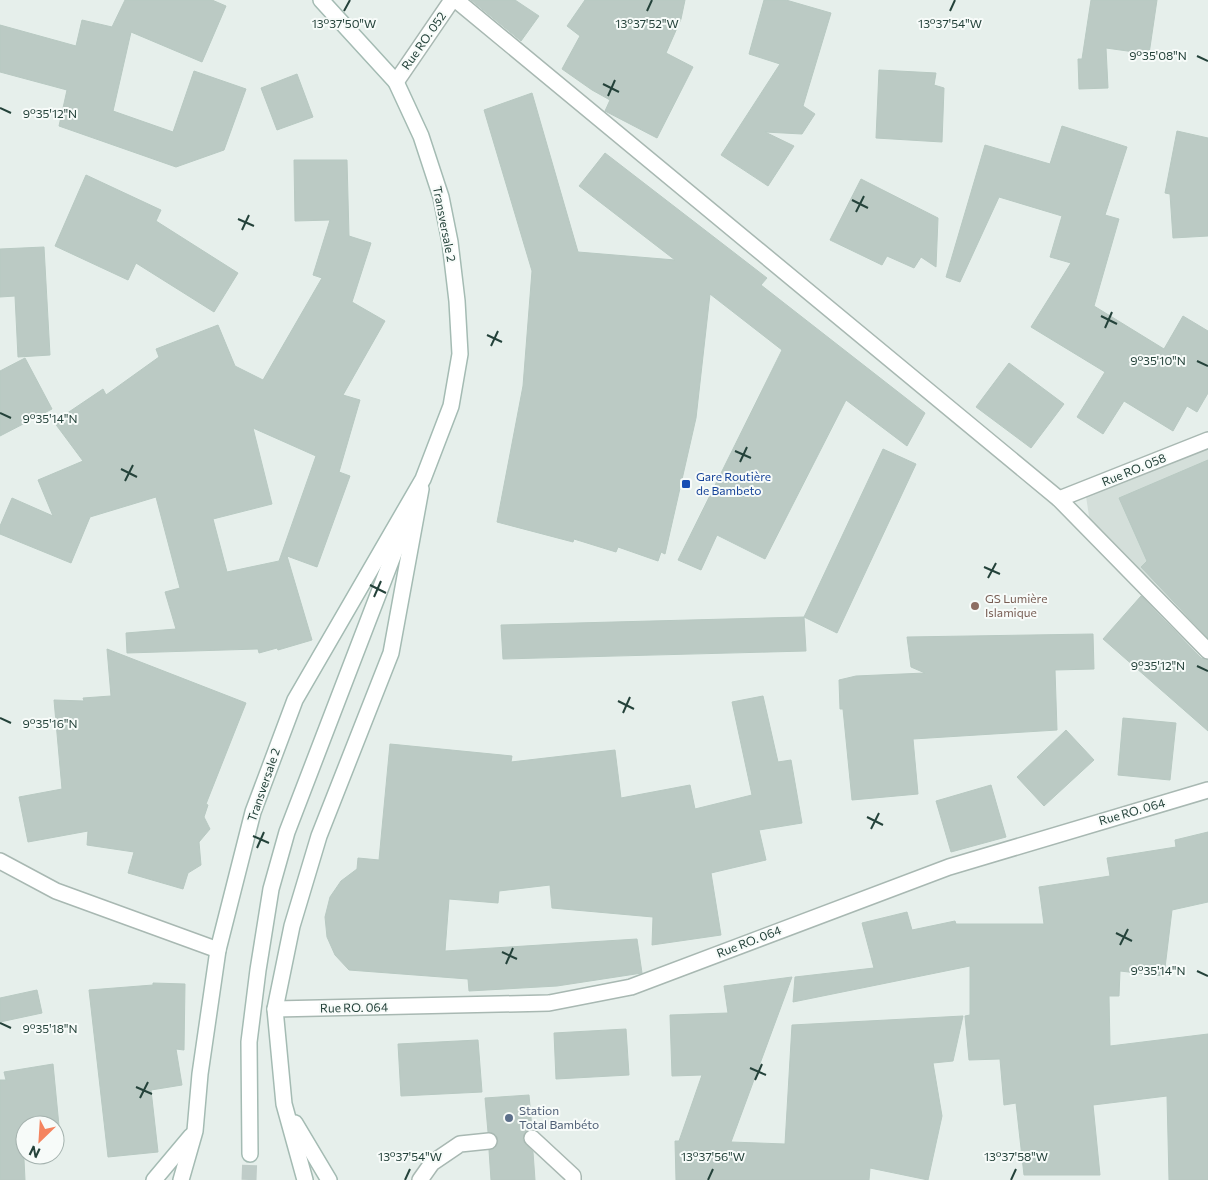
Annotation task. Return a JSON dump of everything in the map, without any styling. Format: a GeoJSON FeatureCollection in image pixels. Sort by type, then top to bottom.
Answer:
{"type":"FeatureCollection","features":[{"type":"Feature","properties":{"kind":"main road","name":"Transversale 2"},"geometry":{"type":"LineString","coordinates":[[181,1180],[195,1131],[200,1074],[218,950],[253,812],[295,700],[422,479],[451,406],[460,354],[457,301],[450,242],[441,197],[421,136],[396,82],[321,0]]}},
{"type":"Feature","properties":{"kind":"main road","name":"Rue RO. 052"},"geometry":{"type":"LineString","coordinates":[[396,82],[454,0]]}},
{"type":"Feature","properties":{"kind":"main road"},"geometry":{"type":"LineString","coordinates":[[454,0],[1059,499],[1208,651]]}},
{"type":"Feature","properties":{"kind":"main road","name":"Rue RO. 058"},"geometry":{"type":"LineString","coordinates":[[1059,499],[1208,440]]}},
{"type":"Feature","properties":{"kind":"main road","name":"Transversale 2"},"geometry":{"type":"LineString","coordinates":[[305,1180],[284,1104],[275,1009],[292,926],[319,836],[391,653],[422,479]]}},
{"type":"Feature","properties":{"kind":"main road"},"geometry":{"type":"LineString","coordinates":[[250,1154],[249,1042],[271,889],[287,832],[422,479]]}},
{"type":"Feature","properties":{"kind":"main road","name":"Rue RO. 064"},"geometry":{"type":"LineString","coordinates":[[275,1009],[549,1003],[631,987],[948,867],[1208,790]]}},
{"type":"Feature","properties":{"kind":"main road"},"geometry":{"type":"LineString","coordinates":[[0,861],[56,891],[218,950]]}},
{"type":"Feature","properties":{"kind":"main road"},"geometry":{"type":"LineString","coordinates":[[284,1104],[329,1180]]}},
{"type":"Feature","properties":{"kind":"main road"},"geometry":{"type":"LineString","coordinates":[[154,1180],[195,1131]]}},
{"type":"Feature","properties":{"kind":"main road"},"geometry":{"type":"LineString","coordinates":[[532,1138],[573,1176],[573,1180]]}},
{"type":"Feature","properties":{"kind":"main road"},"geometry":{"type":"LineString","coordinates":[[420,1180],[432,1163],[460,1144],[489,1141]]}},
{"type":"Feature","properties":{"kind":"shaded area"},"geometry":{"type":"Polygon","coordinates":[[[1208,448],[1208,644],[1090,523],[1086,496],[1208,448]]]}},
{"type":"Feature","properties":{"kind":"building"},"geometry":{"type":"Polygon","coordinates":[[[125,0],[212,0],[226,6],[202,62],[131,32],[113,111],[173,132],[194,71],[246,89],[224,150],[176,167],[59,126],[67,90],[0,72],[0,25],[76,46],[82,20],[112,27],[125,0]]]}},
{"type":"Feature","properties":{"kind":"building"},"geometry":{"type":"Polygon","coordinates":[[[471,0],[515,0],[539,16],[521,41],[471,0]]]}},
{"type":"Feature","properties":{"kind":"building"},"geometry":{"type":"Polygon","coordinates":[[[585,0],[685,0],[681,19],[666,53],[693,67],[657,138],[605,111],[610,100],[562,69],[580,36],[567,26],[585,0]]]}},
{"type":"Feature","properties":{"kind":"building"},"geometry":{"type":"Polygon","coordinates":[[[764,0],[786,0],[831,13],[803,106],[815,114],[802,134],[765,132],[794,146],[768,186],[721,155],[780,64],[749,54],[764,0]]]}},
{"type":"Feature","properties":{"kind":"building"},"geometry":{"type":"Polygon","coordinates":[[[1091,0],[1157,0],[1149,54],[1106,48],[1108,88],[1079,89],[1078,59],[1082,59],[1091,0]]]}},
{"type":"Feature","properties":{"kind":"building"},"geometry":{"type":"Polygon","coordinates":[[[879,70],[936,73],[934,85],[944,88],[942,142],[876,138],[879,70]]]}},
{"type":"Feature","properties":{"kind":"building"},"geometry":{"type":"Polygon","coordinates":[[[297,74],[313,117],[277,130],[261,88],[297,74]]]}},
{"type":"Feature","properties":{"kind":"building"},"geometry":{"type":"Polygon","coordinates":[[[532,93],[578,252],[675,260],[579,186],[605,153],[767,278],[761,285],[925,413],[907,446],[846,400],[765,559],[717,535],[701,570],[678,560],[782,350],[710,294],[696,418],[665,554],[661,552],[658,561],[618,547],[616,552],[574,539],[573,542],[497,522],[523,386],[532,271],[484,110],[532,93]]]}},
{"type":"Feature","properties":{"kind":"building"},"geometry":{"type":"Polygon","coordinates":[[[1062,126],[1127,147],[1105,215],[1119,219],[1094,306],[1164,349],[1183,316],[1208,331],[1208,393],[1197,412],[1187,406],[1173,431],[1124,401],[1103,434],[1077,417],[1105,372],[1031,327],[1071,263],[1050,257],[1062,216],[999,197],[960,282],[946,277],[985,145],[1050,164],[1062,126]]]}},
{"type":"Feature","properties":{"kind":"building"},"geometry":{"type":"Polygon","coordinates":[[[1177,131],[1208,138],[1208,236],[1173,238],[1170,194],[1165,193],[1177,131]]]}},
{"type":"Feature","properties":{"kind":"building"},"geometry":{"type":"Polygon","coordinates":[[[294,160],[347,160],[349,236],[371,243],[352,302],[385,321],[343,395],[360,400],[339,472],[350,476],[317,567],[287,556],[312,640],[278,650],[277,648],[259,653],[258,649],[127,653],[126,633],[176,629],[165,592],[180,588],[156,497],[90,517],[71,563],[0,534],[0,526],[12,498],[53,516],[38,480],[83,461],[54,422],[103,389],[106,395],[159,357],[156,349],[218,325],[235,366],[263,380],[322,278],[313,275],[330,220],[295,221],[294,160]],[[253,428],[272,504],[213,519],[227,572],[279,561],[316,456],[253,428]]]}},
{"type":"Feature","properties":{"kind":"building"},"geometry":{"type":"Polygon","coordinates":[[[86,175],[161,210],[156,221],[238,273],[214,312],[136,263],[128,280],[55,246],[86,175]]]}},
{"type":"Feature","properties":{"kind":"building"},"geometry":{"type":"Polygon","coordinates":[[[861,179],[938,218],[936,267],[921,257],[914,268],[887,256],[882,265],[830,240],[861,179]]]}},
{"type":"Feature","properties":{"kind":"building"},"geometry":{"type":"Polygon","coordinates":[[[44,247],[50,355],[18,357],[15,296],[0,297],[0,249],[44,247]]]}},
{"type":"Feature","properties":{"kind":"building"},"geometry":{"type":"Polygon","coordinates":[[[25,358],[52,409],[0,436],[0,371],[25,358]]]}},
{"type":"Feature","properties":{"kind":"building"},"geometry":{"type":"Polygon","coordinates":[[[1009,363],[1064,404],[1031,448],[976,407],[1009,363]]]}},
{"type":"Feature","properties":{"kind":"building"},"geometry":{"type":"Polygon","coordinates":[[[883,449],[916,464],[837,633],[804,617],[883,449]]]}},
{"type":"Feature","properties":{"kind":"building"},"geometry":{"type":"Polygon","coordinates":[[[1208,460],[1208,638],[1141,567],[1147,561],[1119,498],[1208,460]]]}},
{"type":"Feature","properties":{"kind":"building"},"geometry":{"type":"Polygon","coordinates":[[[1141,596],[1201,658],[1208,660],[1208,731],[1103,639],[1141,596]]]}},
{"type":"Feature","properties":{"kind":"building"},"geometry":{"type":"Polygon","coordinates":[[[804,617],[806,651],[503,659],[501,625],[804,617]]]}},
{"type":"Feature","properties":{"kind":"building"},"geometry":{"type":"Polygon","coordinates":[[[1093,634],[1094,669],[1055,670],[1057,730],[913,739],[918,794],[852,800],[843,709],[840,709],[839,680],[856,676],[925,673],[911,667],[907,637],[1093,634]]]}},
{"type":"Feature","properties":{"kind":"building"},"geometry":{"type":"Polygon","coordinates":[[[107,649],[246,703],[206,804],[208,805],[204,817],[210,829],[199,842],[201,865],[188,873],[183,889],[128,873],[134,852],[87,845],[88,831],[28,842],[19,797],[62,789],[54,700],[84,701],[83,698],[111,696],[107,649]]]}},
{"type":"Feature","properties":{"kind":"building"},"geometry":{"type":"Polygon","coordinates":[[[763,696],[778,762],[791,760],[802,823],[759,830],[766,860],[711,873],[721,935],[652,945],[653,917],[552,908],[550,885],[499,891],[498,903],[449,899],[445,951],[637,939],[642,973],[557,986],[469,991],[468,979],[349,970],[335,955],[327,937],[325,917],[330,897],[341,881],[357,869],[358,858],[379,860],[390,744],[512,756],[511,762],[615,750],[621,798],[690,785],[695,809],[752,795],[732,702],[763,696]]]}},
{"type":"Feature","properties":{"kind":"building"},"geometry":{"type":"Polygon","coordinates":[[[1123,718],[1176,723],[1170,780],[1118,775],[1123,718]]]}},
{"type":"Feature","properties":{"kind":"building"},"geometry":{"type":"Polygon","coordinates":[[[1066,730],[1094,760],[1044,806],[1017,777],[1066,730]]]}},
{"type":"Feature","properties":{"kind":"building"},"geometry":{"type":"Polygon","coordinates":[[[991,785],[1006,837],[951,852],[936,801],[991,785]]]}},
{"type":"Feature","properties":{"kind":"building"},"geometry":{"type":"Polygon","coordinates":[[[1208,832],[1208,902],[1172,910],[1164,976],[1120,971],[1119,996],[1109,996],[1110,1046],[1208,1034],[1208,1180],[1169,1180],[1167,1096],[1093,1105],[1100,1175],[1024,1175],[1016,1103],[1004,1105],[1000,1059],[969,1060],[965,1016],[970,1015],[970,966],[793,1002],[795,977],[874,968],[862,923],[907,912],[912,930],[955,921],[956,924],[1044,924],[1039,887],[1110,876],[1107,858],[1176,847],[1175,840],[1208,832]]]}},
{"type":"Feature","properties":{"kind":"building"},"geometry":{"type":"Polygon","coordinates":[[[792,977],[731,1142],[785,1144],[792,1025],[963,1016],[953,1061],[933,1063],[942,1116],[928,1180],[870,1168],[869,1180],[676,1180],[675,1141],[679,1141],[702,1075],[672,1076],[670,1015],[728,1013],[724,986],[792,977]]]}},
{"type":"Feature","properties":{"kind":"building"},"geometry":{"type":"Polygon","coordinates":[[[153,983],[185,984],[184,1050],[176,1049],[182,1085],[151,1090],[158,1152],[108,1157],[89,990],[153,985],[153,983]]]}},
{"type":"Feature","properties":{"kind":"building"},"geometry":{"type":"Polygon","coordinates":[[[37,990],[42,1013],[0,1022],[0,998],[37,990]]]}},
{"type":"Feature","properties":{"kind":"building"},"geometry":{"type":"Polygon","coordinates":[[[626,1029],[629,1075],[556,1079],[554,1033],[626,1029]]]}},
{"type":"Feature","properties":{"kind":"building"},"geometry":{"type":"Polygon","coordinates":[[[478,1040],[482,1092],[401,1096],[398,1044],[478,1040]]]}},
{"type":"Feature","properties":{"kind":"building"},"geometry":{"type":"Polygon","coordinates":[[[53,1064],[58,1115],[15,1115],[15,1165],[24,1165],[25,1180],[0,1180],[0,1080],[6,1080],[4,1072],[53,1064]]]}},
{"type":"Feature","properties":{"kind":"building","name":"Station Total Bambéto"},"geometry":{"type":"Polygon","coordinates":[[[529,1095],[532,1129],[525,1132],[523,1140],[533,1152],[535,1180],[491,1180],[489,1150],[495,1148],[498,1141],[496,1135],[488,1132],[485,1098],[529,1095]]]}},
{"type":"Feature","properties":{"kind":"tunnel"},"geometry":{"type":"LineString","coordinates":[[249,1180],[250,1154]]}},
{"type":"Feature","properties":{"kind":"place","name":"Gare Routière de Bambeto"},"geometry":{"type":"Point","coordinates":[686,484]}},
{"type":"Feature","properties":{"kind":"place","name":"GS Lumière Islamique"},"geometry":{"type":"Point","coordinates":[975,606]}},
{"type":"Feature","properties":{"kind":"place","name":"Station Total Bambéto"},"geometry":{"type":"Point","coordinates":[509,1118]}}]}
